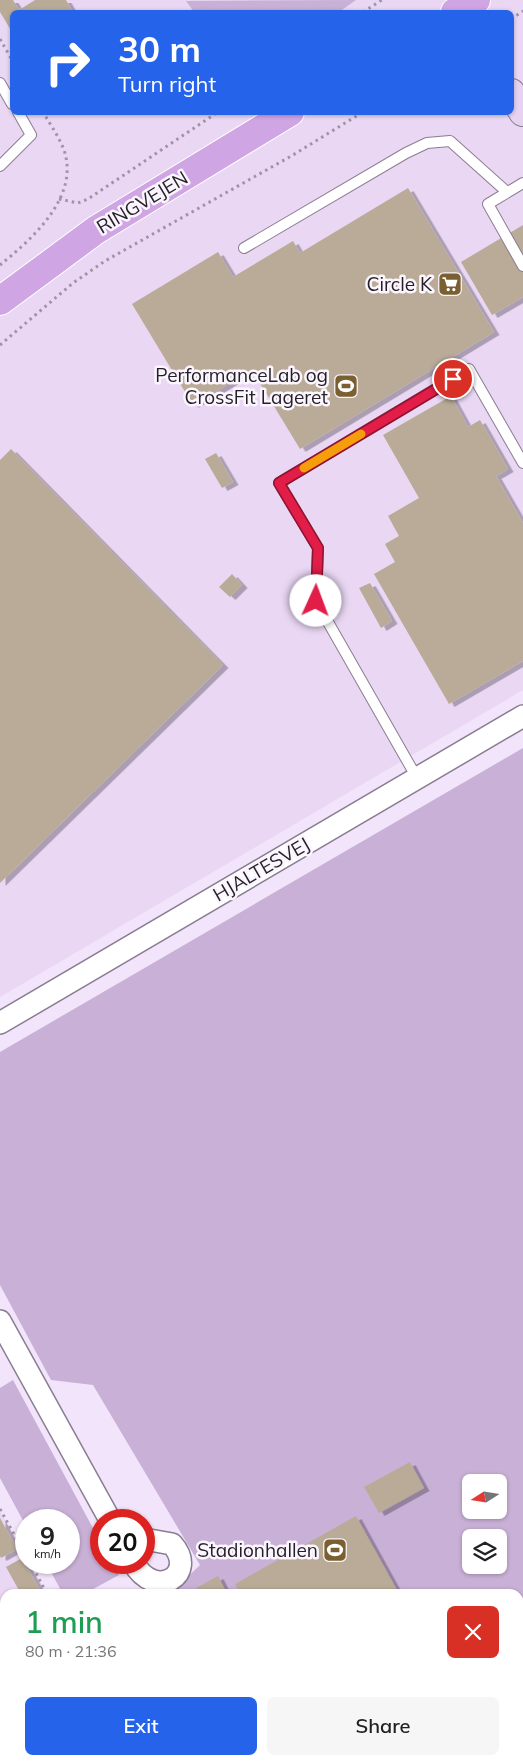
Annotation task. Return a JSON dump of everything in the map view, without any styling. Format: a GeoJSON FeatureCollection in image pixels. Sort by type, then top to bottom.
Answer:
{"type":"FeatureCollection","features":[{"type":"Feature","properties":{"kind":"main road","name":"RINGVEJEN"},"geometry":{"type":"LineString","coordinates":[[0,301],[96,230],[285,115]]}},
{"type":"Feature","properties":{"kind":"street"},"geometry":{"type":"LineString","coordinates":[[514,98],[523,112]]}},
{"type":"Feature","properties":{"kind":"street","name":"HJALTESVEJ"},"geometry":{"type":"LineString","coordinates":[[0,1023],[523,716]]}},
{"type":"Feature","properties":{"kind":"street"},"geometry":{"type":"LineString","coordinates":[[0,1320],[104,1509]]}},
{"type":"Feature","properties":{"kind":"street"},"geometry":{"type":"LineString","coordinates":[[141,1574],[155,1583],[164,1583],[177,1574],[180,1558],[172,1544],[155,1541]]}},
{"type":"Feature","properties":{"kind":"lane"},"geometry":{"type":"LineString","coordinates":[[0,83],[10,100]]}},
{"type":"Feature","properties":{"kind":"lane"},"geometry":{"type":"LineString","coordinates":[[0,166],[31,135],[20,115]]}},
{"type":"Feature","properties":{"kind":"lane"},"geometry":{"type":"LineString","coordinates":[[244,248],[406,152],[427,143],[450,141],[508,192]]}},
{"type":"Feature","properties":{"kind":"lane"},"geometry":{"type":"LineString","coordinates":[[523,183],[488,204],[523,266]]}},
{"type":"Feature","properties":{"kind":"lane"},"geometry":{"type":"LineString","coordinates":[[417,778],[316,601],[318,548],[279,483],[469,369],[523,463]]}},
{"type":"Feature","properties":{"kind":"path"},"geometry":{"type":"LineString","coordinates":[[366,10],[382,0]]}},
{"type":"Feature","properties":{"kind":"path"},"geometry":{"type":"LineString","coordinates":[[0,39],[10,56]]}},
{"type":"Feature","properties":{"kind":"path"},"geometry":{"type":"LineString","coordinates":[[0,265],[34,236],[47,221],[59,199],[67,165],[63,148],[45,115]]}},
{"type":"Feature","properties":{"kind":"path"},"geometry":{"type":"LineString","coordinates":[[59,199],[78,203],[88,199],[214,115]]}},
{"type":"Feature","properties":{"kind":"path"},"geometry":{"type":"LineString","coordinates":[[0,345],[73,283],[105,261],[294,155],[357,115]]}},
{"type":"Feature","properties":{"kind":"path"},"geometry":{"type":"LineString","coordinates":[[0,1509],[15,1536]]}},
{"type":"Feature","properties":{"kind":"path"},"geometry":{"type":"LineString","coordinates":[[37,1574],[45,1589]]}},
{"type":"Feature","properties":{"kind":"shaded area"},"geometry":{"type":"Polygon","coordinates":[[[0,0],[523,0],[523,690],[0,997],[0,0]]]}},
{"type":"Feature","properties":{"kind":"shaded area"},"geometry":{"type":"Polygon","coordinates":[[[356,0],[342,10],[193,10],[186,1],[356,0]]]}},
{"type":"Feature","properties":{"kind":"shaded area"},"geometry":{"type":"Polygon","coordinates":[[[523,748],[523,1589],[175,1589],[200,1565],[93,1385],[51,1380],[0,1285],[0,1052],[523,748]]]}},
{"type":"Feature","properties":{"kind":"shaded area"},"geometry":{"type":"Polygon","coordinates":[[[13,1380],[90,1523],[90,1574],[119,1575],[93,1589],[60,1589],[52,1574],[80,1574],[80,1509],[17,1509],[0,1478],[0,1388],[13,1380]]]}},
{"type":"Feature","properties":{"kind":"shaded area"},"geometry":{"type":"Polygon","coordinates":[[[0,1511],[15,1538],[15,1574],[35,1574],[44,1589],[0,1589],[0,1511]]]}},
{"type":"Feature","properties":{"kind":"building"},"geometry":{"type":"Polygon","coordinates":[[[0,0],[13,0],[19,10],[10,10],[10,29],[0,12],[0,0]]]}},
{"type":"Feature","properties":{"kind":"building"},"geometry":{"type":"Polygon","coordinates":[[[35,0],[66,0],[72,10],[19,10],[35,0]]]}},
{"type":"Feature","properties":{"kind":"building"},"geometry":{"type":"Polygon","coordinates":[[[408,188],[494,332],[300,449],[252,370],[193,405],[132,304],[218,252],[233,277],[293,241],[300,253],[408,188]]]}},
{"type":"Feature","properties":{"kind":"building"},"geometry":{"type":"Polygon","coordinates":[[[523,225],[523,297],[492,315],[461,262],[523,225]]]}},
{"type":"Feature","properties":{"kind":"building"},"geometry":{"type":"Polygon","coordinates":[[[451,396],[468,427],[480,420],[508,469],[496,476],[523,523],[523,661],[449,704],[374,574],[395,562],[385,544],[399,536],[388,516],[419,498],[383,435],[451,396]]]}},
{"type":"Feature","properties":{"kind":"building"},"geometry":{"type":"Polygon","coordinates":[[[11,449],[223,665],[0,883],[0,460],[11,449]]]}},
{"type":"Feature","properties":{"kind":"building"},"geometry":{"type":"Polygon","coordinates":[[[216,453],[233,482],[222,488],[205,459],[216,453]]]}},
{"type":"Feature","properties":{"kind":"building"},"geometry":{"type":"Polygon","coordinates":[[[232,574],[242,585],[230,597],[219,587],[232,574]]]}},
{"type":"Feature","properties":{"kind":"building"},"geometry":{"type":"Polygon","coordinates":[[[370,583],[392,621],[381,628],[359,588],[370,583]]]}},
{"type":"Feature","properties":{"kind":"building"},"geometry":{"type":"Polygon","coordinates":[[[410,1462],[424,1488],[379,1513],[364,1487],[410,1462]]]}},
{"type":"Feature","properties":{"kind":"building","name":"Stadionhallen"},"geometry":{"type":"Polygon","coordinates":[[[356,1516],[396,1589],[238,1589],[235,1584],[356,1516]]]}},
{"type":"Feature","properties":{"kind":"building"},"geometry":{"type":"Polygon","coordinates":[[[0,1518],[15,1545],[15,1550],[1,1558],[0,1518]]]}},
{"type":"Feature","properties":{"kind":"building"},"geometry":{"type":"Polygon","coordinates":[[[15,1562],[15,1574],[31,1574],[39,1589],[18,1589],[6,1567],[15,1562]]]}},
{"type":"Feature","properties":{"kind":"building"},"geometry":{"type":"Polygon","coordinates":[[[218,1576],[224,1589],[196,1589],[218,1576]]]}},
{"type":"Feature","properties":{"kind":"slow traffic"},"geometry":{"type":"LineString","coordinates":[[304,468],[361,434]]}},
{"type":"Feature","properties":{"kind":"place","name":"Circle K"},"geometry":{"type":"Point","coordinates":[450,284]}},
{"type":"Feature","properties":{"kind":"place","name":"PerformanceLab og CrossFit Lageret"},"geometry":{"type":"Point","coordinates":[346,386]}},
{"type":"Feature","properties":{"kind":"place","name":"Stadionhallen"},"geometry":{"type":"Point","coordinates":[335,1550]}},
{"type":"Feature","properties":{"kind":"route"},"geometry":{"type":"LineString","coordinates":[[316,601],[318,548],[279,483],[453,379]]}}]}
